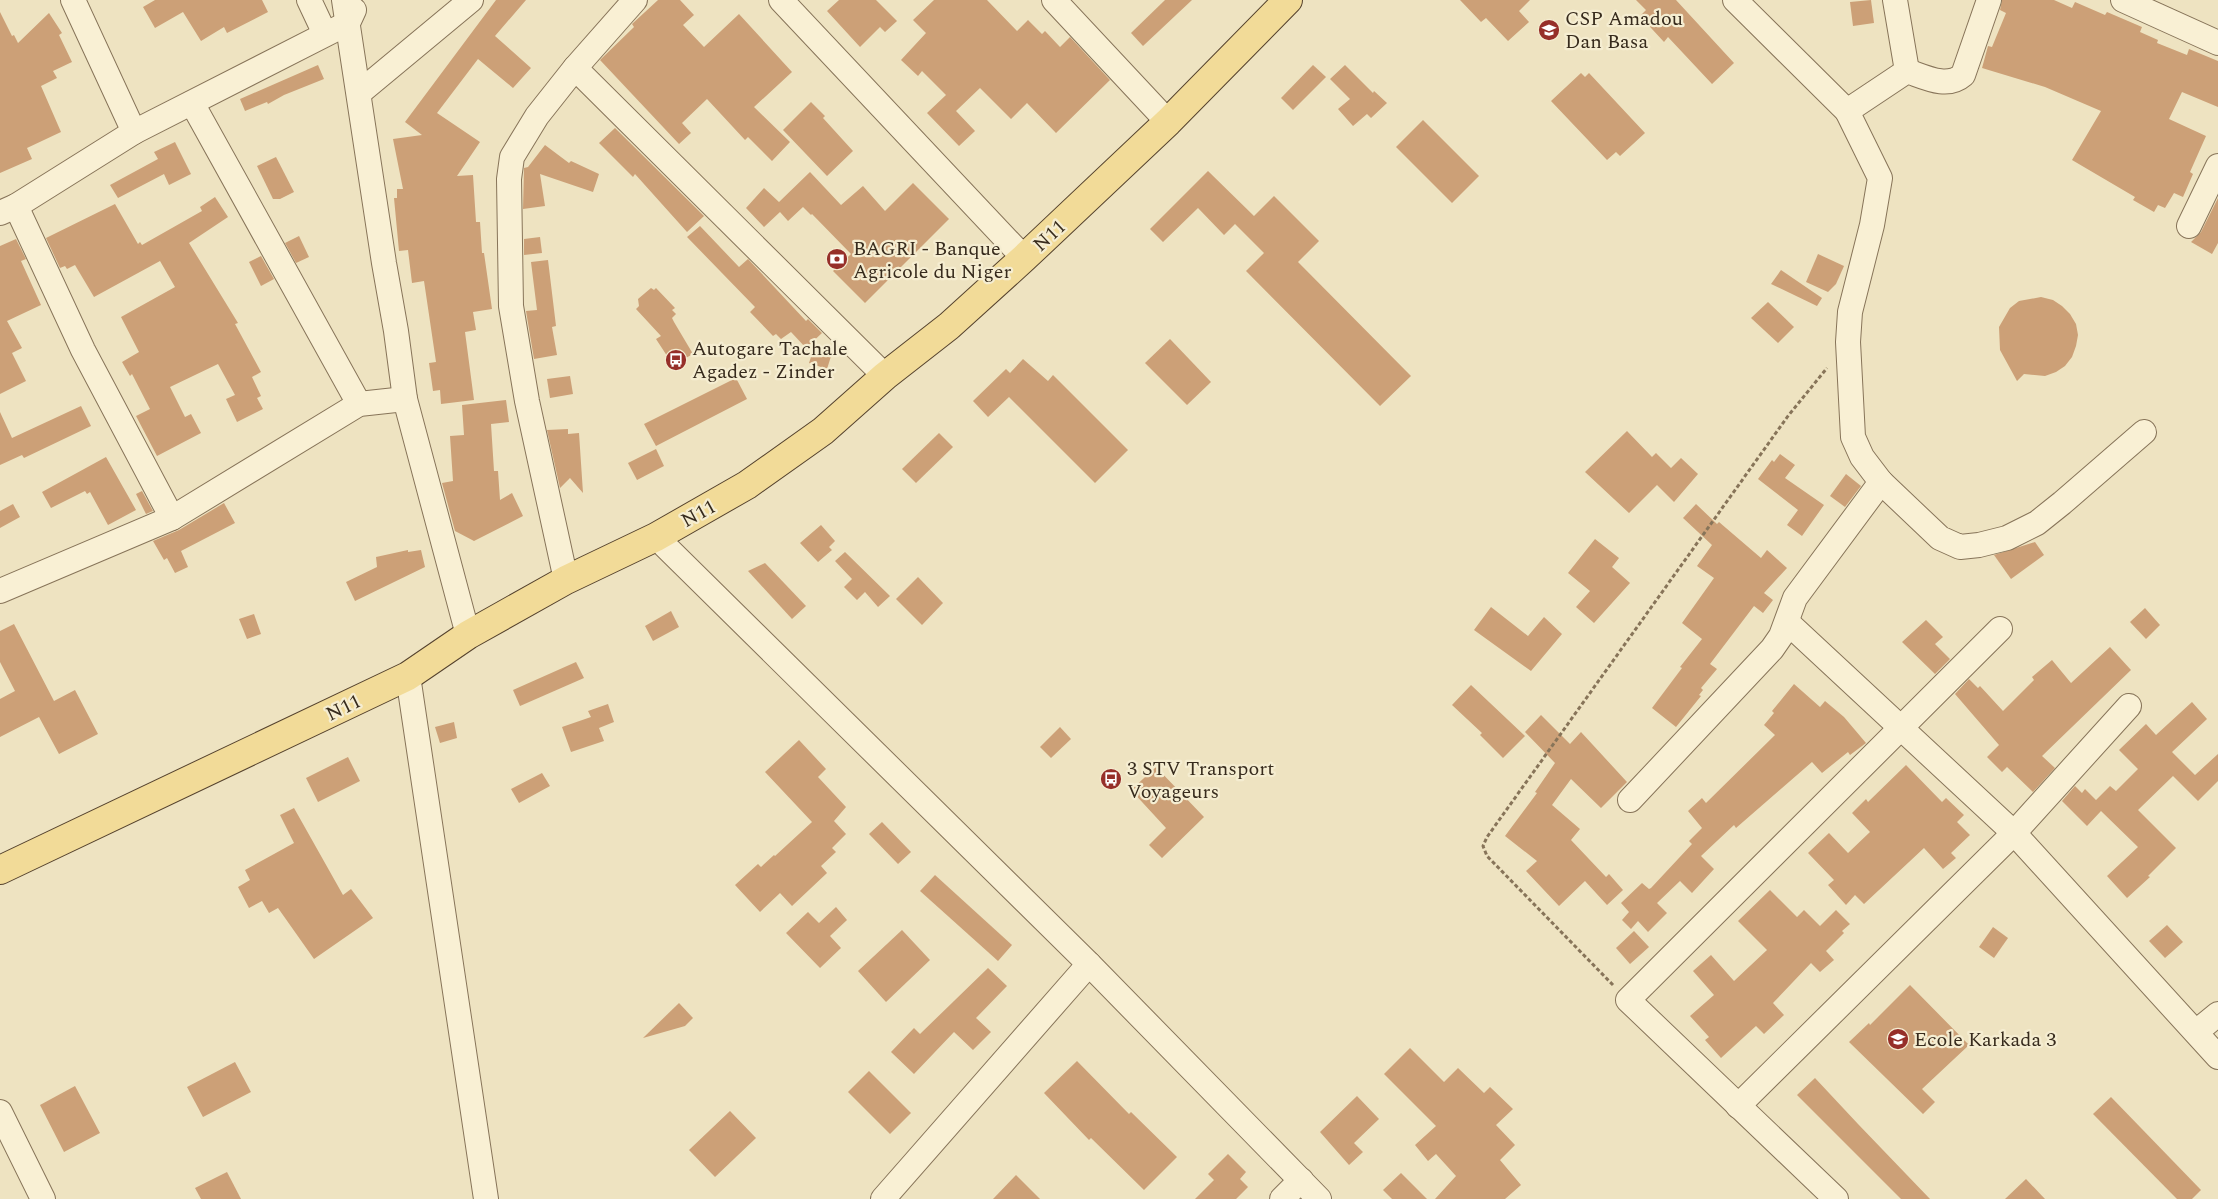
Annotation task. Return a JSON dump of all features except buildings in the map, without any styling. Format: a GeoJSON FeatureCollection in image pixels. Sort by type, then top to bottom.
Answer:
{"type":"FeatureCollection","features":[{"type":"Feature","properties":{"kind":"main road","name":"N11"},"geometry":{"type":"LineString","coordinates":[[0,870],[408,676],[468,635],[566,580],[656,537],[747,485],[823,431],[885,376],[949,326],[1168,122],[1288,0]]}},
{"type":"Feature","properties":{"kind":"street"},"geometry":{"type":"LineString","coordinates":[[73,0],[134,132]]}},
{"type":"Feature","properties":{"kind":"street"},"geometry":{"type":"LineString","coordinates":[[309,0],[325,34]]}},
{"type":"Feature","properties":{"kind":"street"},"geometry":{"type":"LineString","coordinates":[[172,518],[8,209],[134,132],[325,34],[358,0]]}},
{"type":"Feature","properties":{"kind":"street"},"geometry":{"type":"LineString","coordinates":[[360,94],[471,0]]}},
{"type":"Feature","properties":{"kind":"street"},"geometry":{"type":"LineString","coordinates":[[566,580],[527,401],[511,306],[509,179],[512,156],[537,116],[575,68],[635,0]]}},
{"type":"Feature","properties":{"kind":"street"},"geometry":{"type":"LineString","coordinates":[[781,0],[1024,258]]}},
{"type":"Feature","properties":{"kind":"street"},"geometry":{"type":"LineString","coordinates":[[1054,0],[1168,122]]}},
{"type":"Feature","properties":{"kind":"street"},"geometry":{"type":"LineString","coordinates":[[1735,0],[1847,111],[1880,178],[1872,225],[1850,312],[1848,342],[1853,437],[1862,457],[1881,482],[1940,538],[1960,547],[1979,545],[2007,538],[2037,522],[2062,503],[2144,432]]}},
{"type":"Feature","properties":{"kind":"street"},"geometry":{"type":"LineString","coordinates":[[1894,0],[1907,71]]}},
{"type":"Feature","properties":{"kind":"street"},"geometry":{"type":"LineString","coordinates":[[1907,71],[1947,83],[1956,82],[1963,75],[1989,0]]}},
{"type":"Feature","properties":{"kind":"street"},"geometry":{"type":"LineString","coordinates":[[2135,2],[2218,43]]}},
{"type":"Feature","properties":{"kind":"street"},"geometry":{"type":"LineString","coordinates":[[346,11],[396,330],[405,400],[468,635]]}},
{"type":"Feature","properties":{"kind":"street"},"geometry":{"type":"LineString","coordinates":[[575,68],[885,376]]}},
{"type":"Feature","properties":{"kind":"street"},"geometry":{"type":"LineString","coordinates":[[1847,111],[1907,71]]}},
{"type":"Feature","properties":{"kind":"street"},"geometry":{"type":"LineString","coordinates":[[192,103],[359,404]]}},
{"type":"Feature","properties":{"kind":"street"},"geometry":{"type":"LineString","coordinates":[[2189,226],[2218,166]]}},
{"type":"Feature","properties":{"kind":"street"},"geometry":{"type":"LineString","coordinates":[[0,591],[172,518],[359,404],[405,400]]}},
{"type":"Feature","properties":{"kind":"street"},"geometry":{"type":"LineString","coordinates":[[1630,800],[1772,650],[1787,622],[1795,598],[1881,482]]}},
{"type":"Feature","properties":{"kind":"street"},"geometry":{"type":"LineString","coordinates":[[656,537],[1089,964],[1320,1199]]}},
{"type":"Feature","properties":{"kind":"street"},"geometry":{"type":"LineString","coordinates":[[1787,622],[2014,832],[2218,1057]]}},
{"type":"Feature","properties":{"kind":"street"},"geometry":{"type":"LineString","coordinates":[[1836,1199],[1628,1000],[2000,629]]}},
{"type":"Feature","properties":{"kind":"street"},"geometry":{"type":"LineString","coordinates":[[408,676],[486,1199]]}},
{"type":"Feature","properties":{"kind":"street"},"geometry":{"type":"LineString","coordinates":[[1738,1106],[2014,832],[2129,706]]}},
{"type":"Feature","properties":{"kind":"street"},"geometry":{"type":"LineString","coordinates":[[883,1199],[1089,964]]}},
{"type":"Feature","properties":{"kind":"street"},"geometry":{"type":"LineString","coordinates":[[2196,1032],[2218,1014]]}},
{"type":"Feature","properties":{"kind":"street"},"geometry":{"type":"LineString","coordinates":[[0,1112],[43,1199]]}},
{"type":"Feature","properties":{"kind":"street"},"geometry":{"type":"LineString","coordinates":[[1282,1199],[1301,1180]]}},
{"type":"Feature","properties":{"kind":"path"},"geometry":{"type":"LineString","coordinates":[[1628,1000],[1487,856],[1483,846],[1492,829],[1788,416],[1848,342]]}},
{"type":"Feature","properties":{"kind":"place","name":"CSP Amadou Dan Basa"},"geometry":{"type":"Point","coordinates":[1549,30]}},
{"type":"Feature","properties":{"kind":"place","name":"BAGRI - Banque Agricole du Niger"},"geometry":{"type":"Point","coordinates":[837,259]}},
{"type":"Feature","properties":{"kind":"place","name":"Autogare Tachale Agadez - Zinder"},"geometry":{"type":"Point","coordinates":[676,360]}},
{"type":"Feature","properties":{"kind":"place","name":"3 STV Transport Voyageurs"},"geometry":{"type":"Point","coordinates":[1111,779]}},
{"type":"Feature","properties":{"kind":"place","name":"Ecole Karkada 3"},"geometry":{"type":"Point","coordinates":[1898,1039]}}]}
